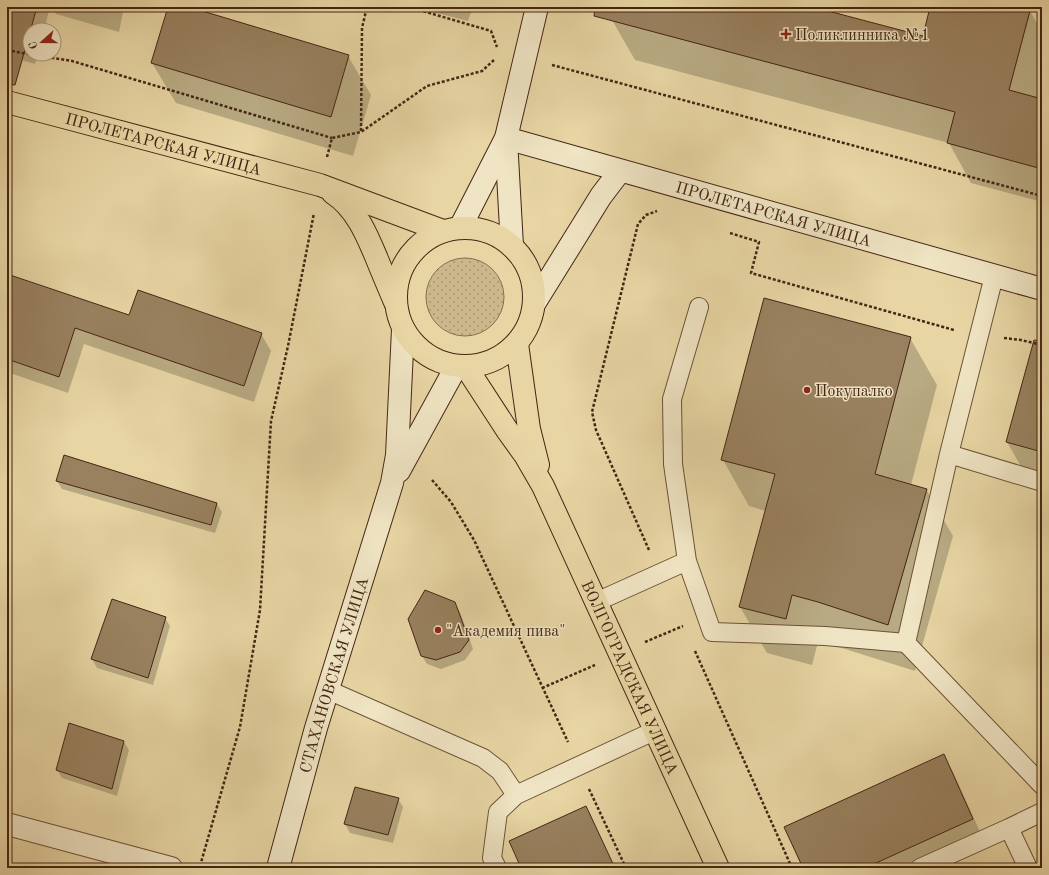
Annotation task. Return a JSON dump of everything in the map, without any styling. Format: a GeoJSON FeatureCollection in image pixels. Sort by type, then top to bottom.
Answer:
{"type":"FeatureCollection","features":[{"type":"Feature","properties":{"kind":"main road","name":"ПРОЛЕТАРСКАЯ УЛИЦА"},"geometry":{"type":"LineString","coordinates":[[7,102],[320,185],[452,229]]}},
{"type":"Feature","properties":{"kind":"main road","name":"ПРОЛЕТАРСКАЯ УЛИЦА"},"geometry":{"type":"LineString","coordinates":[[320,185],[339,197],[354,214],[367,236],[396,304]]}},
{"type":"Feature","properties":{"kind":"main road"},"geometry":{"type":"LineString","coordinates":[[452,229],[477,229],[496,235],[512,246],[524,261],[532,278],[534,291],[532,316],[527,328],[517,344],[503,356],[485,364],[461,367],[434,360],[416,347],[403,328],[398,317],[396,304],[396,285],[402,266],[413,251],[428,238],[452,229]]}},
{"type":"Feature","properties":{"kind":"main road","name":"ВОЛГОГРАДСКАЯ УЛИЦА"},"geometry":{"type":"LineString","coordinates":[[517,344],[529,429],[543,486]]}},
{"type":"Feature","properties":{"kind":"main road","name":"ВОЛГОГРАДСКАЯ УЛИЦА"},"geometry":{"type":"LineString","coordinates":[[461,367],[524,454],[543,486],[718,868]]}},
{"type":"Feature","properties":{"kind":"street"},"geometry":{"type":"LineString","coordinates":[[512,246],[506,138],[537,7]]}},
{"type":"Feature","properties":{"kind":"street"},"geometry":{"type":"LineString","coordinates":[[452,229],[506,138]]}},
{"type":"Feature","properties":{"kind":"street","name":"ПРОЛЕТАРСКАЯ УЛИЦА"},"geometry":{"type":"LineString","coordinates":[[506,138],[1042,289]]}},
{"type":"Feature","properties":{"kind":"street"},"geometry":{"type":"LineString","coordinates":[[534,304],[601,196],[620,171]]}},
{"type":"Feature","properties":{"kind":"street","name":"СТАХАНОВСКАЯ УЛИЦА"},"geometry":{"type":"LineString","coordinates":[[278,868],[316,728],[392,483],[397,455],[403,328]]}},
{"type":"Feature","properties":{"kind":"street","name":"СТАХАНОВСКАЯ УЛИЦА"},"geometry":{"type":"LineString","coordinates":[[392,483],[461,367]]}},
{"type":"Feature","properties":{"kind":"street"},"geometry":{"type":"LineString","coordinates":[[7,824],[171,868]]}},
{"type":"Feature","properties":{"kind":"lane"},"geometry":{"type":"LineString","coordinates":[[906,643],[948,454],[994,276]]}},
{"type":"Feature","properties":{"kind":"lane"},"geometry":{"type":"LineString","coordinates":[[699,307],[672,399],[673,464],[687,561],[712,632],[825,636],[906,643],[1042,785]]}},
{"type":"Feature","properties":{"kind":"lane"},"geometry":{"type":"LineString","coordinates":[[948,454],[1042,482]]}},
{"type":"Feature","properties":{"kind":"lane"},"geometry":{"type":"LineString","coordinates":[[596,602],[687,561]]}},
{"type":"Feature","properties":{"kind":"lane"},"geometry":{"type":"LineString","coordinates":[[328,690],[484,758],[500,771],[516,796]]}},
{"type":"Feature","properties":{"kind":"lane"},"geometry":{"type":"LineString","coordinates":[[497,868],[492,858],[498,812],[516,796],[654,731]]}},
{"type":"Feature","properties":{"kind":"lane"},"geometry":{"type":"LineString","coordinates":[[920,868],[1042,812]]}},
{"type":"Feature","properties":{"kind":"lane"},"geometry":{"type":"LineString","coordinates":[[1009,828],[1028,868]]}},
{"type":"Feature","properties":{"kind":"path"},"geometry":{"type":"LineString","coordinates":[[361,132],[362,28],[367,7]]}},
{"type":"Feature","properties":{"kind":"path"},"geometry":{"type":"LineString","coordinates":[[7,50],[72,61],[332,138],[361,132],[427,86],[482,71],[495,59],[499,51],[491,31],[409,7]]}},
{"type":"Feature","properties":{"kind":"path"},"geometry":{"type":"LineString","coordinates":[[499,51],[1042,196]]}},
{"type":"Feature","properties":{"kind":"path"},"geometry":{"type":"LineString","coordinates":[[199,868],[240,727],[261,602],[271,421],[288,346],[309,236],[332,138]]}},
{"type":"Feature","properties":{"kind":"path"},"geometry":{"type":"LineString","coordinates":[[658,210],[646,215],[638,224],[592,412],[596,430],[660,574]]}},
{"type":"Feature","properties":{"kind":"path"},"geometry":{"type":"LineString","coordinates":[[723,231],[759,242],[751,273],[978,337],[1022,340],[1042,345]]}},
{"type":"Feature","properties":{"kind":"path"},"geometry":{"type":"LineString","coordinates":[[432,480],[451,502],[474,540],[626,868]]}},
{"type":"Feature","properties":{"kind":"path"},"geometry":{"type":"LineString","coordinates":[[683,626],[686,633]]}},
{"type":"Feature","properties":{"kind":"path"},"geometry":{"type":"LineString","coordinates":[[693,647],[792,868]]}},
{"type":"Feature","properties":{"kind":"shaded area"},"geometry":{"type":"Polygon","coordinates":[[[457,258],[473,258],[487,264],[498,275],[504,289],[504,305],[498,319],[487,330],[473,336],[457,336],[443,330],[432,319],[426,305],[426,289],[432,275],[443,264],[457,258]]]}},
{"type":"Feature","properties":{"kind":"building"},"geometry":{"type":"Polygon","coordinates":[[[7,7],[37,7],[33,22],[22,22],[22,60],[15,85],[7,84],[7,7]]]}},
{"type":"Feature","properties":{"kind":"building"},"geometry":{"type":"Polygon","coordinates":[[[168,7],[189,7],[349,55],[331,117],[151,63],[168,7]]]}},
{"type":"Feature","properties":{"kind":"building"},"geometry":{"type":"Polygon","coordinates":[[[595,7],[813,7],[923,36],[930,7],[1031,7],[1009,90],[1042,99],[1042,169],[947,143],[955,112],[594,16],[595,7]]]}},
{"type":"Feature","properties":{"kind":"building"},"geometry":{"type":"Polygon","coordinates":[[[7,274],[129,315],[138,290],[262,333],[244,386],[75,328],[59,377],[7,359],[7,274]]]}},
{"type":"Feature","properties":{"kind":"building"},"geometry":{"type":"Polygon","coordinates":[[[764,298],[911,337],[875,474],[927,489],[888,625],[792,595],[786,619],[739,607],[775,474],[721,460],[764,298]]]}},
{"type":"Feature","properties":{"kind":"building"},"geometry":{"type":"Polygon","coordinates":[[[1034,340],[1042,341],[1042,452],[1006,442],[1034,340]]]}},
{"type":"Feature","properties":{"kind":"building"},"geometry":{"type":"Polygon","coordinates":[[[64,455],[217,503],[211,525],[56,481],[64,455]]]}},
{"type":"Feature","properties":{"kind":"building","name":"\"Академия пива\""},"geometry":{"type":"Polygon","coordinates":[[[425,590],[455,602],[469,640],[460,652],[436,660],[421,656],[408,619],[425,590]]]}},
{"type":"Feature","properties":{"kind":"building"},"geometry":{"type":"Polygon","coordinates":[[[112,599],[166,617],[148,678],[91,659],[112,599]]]}},
{"type":"Feature","properties":{"kind":"building"},"geometry":{"type":"Polygon","coordinates":[[[69,723],[124,741],[112,789],[56,770],[69,723]]]}},
{"type":"Feature","properties":{"kind":"building"},"geometry":{"type":"Polygon","coordinates":[[[944,754],[973,819],[865,868],[803,868],[784,827],[944,754]]]}},
{"type":"Feature","properties":{"kind":"building"},"geometry":{"type":"Polygon","coordinates":[[[355,787],[399,798],[388,835],[344,824],[355,787]]]}},
{"type":"Feature","properties":{"kind":"building"},"geometry":{"type":"Polygon","coordinates":[[[586,806],[615,868],[521,868],[509,841],[586,806]]]}},
{"type":"Feature","properties":{"kind":"place","name":"Поликлинника №1"},"geometry":{"type":"Point","coordinates":[786,34]}},
{"type":"Feature","properties":{"kind":"place","name":"Покупалко"},"geometry":{"type":"Point","coordinates":[807,390]}},
{"type":"Feature","properties":{"kind":"place","name":"\"Академия пива\""},"geometry":{"type":"Point","coordinates":[438,630]}}]}
